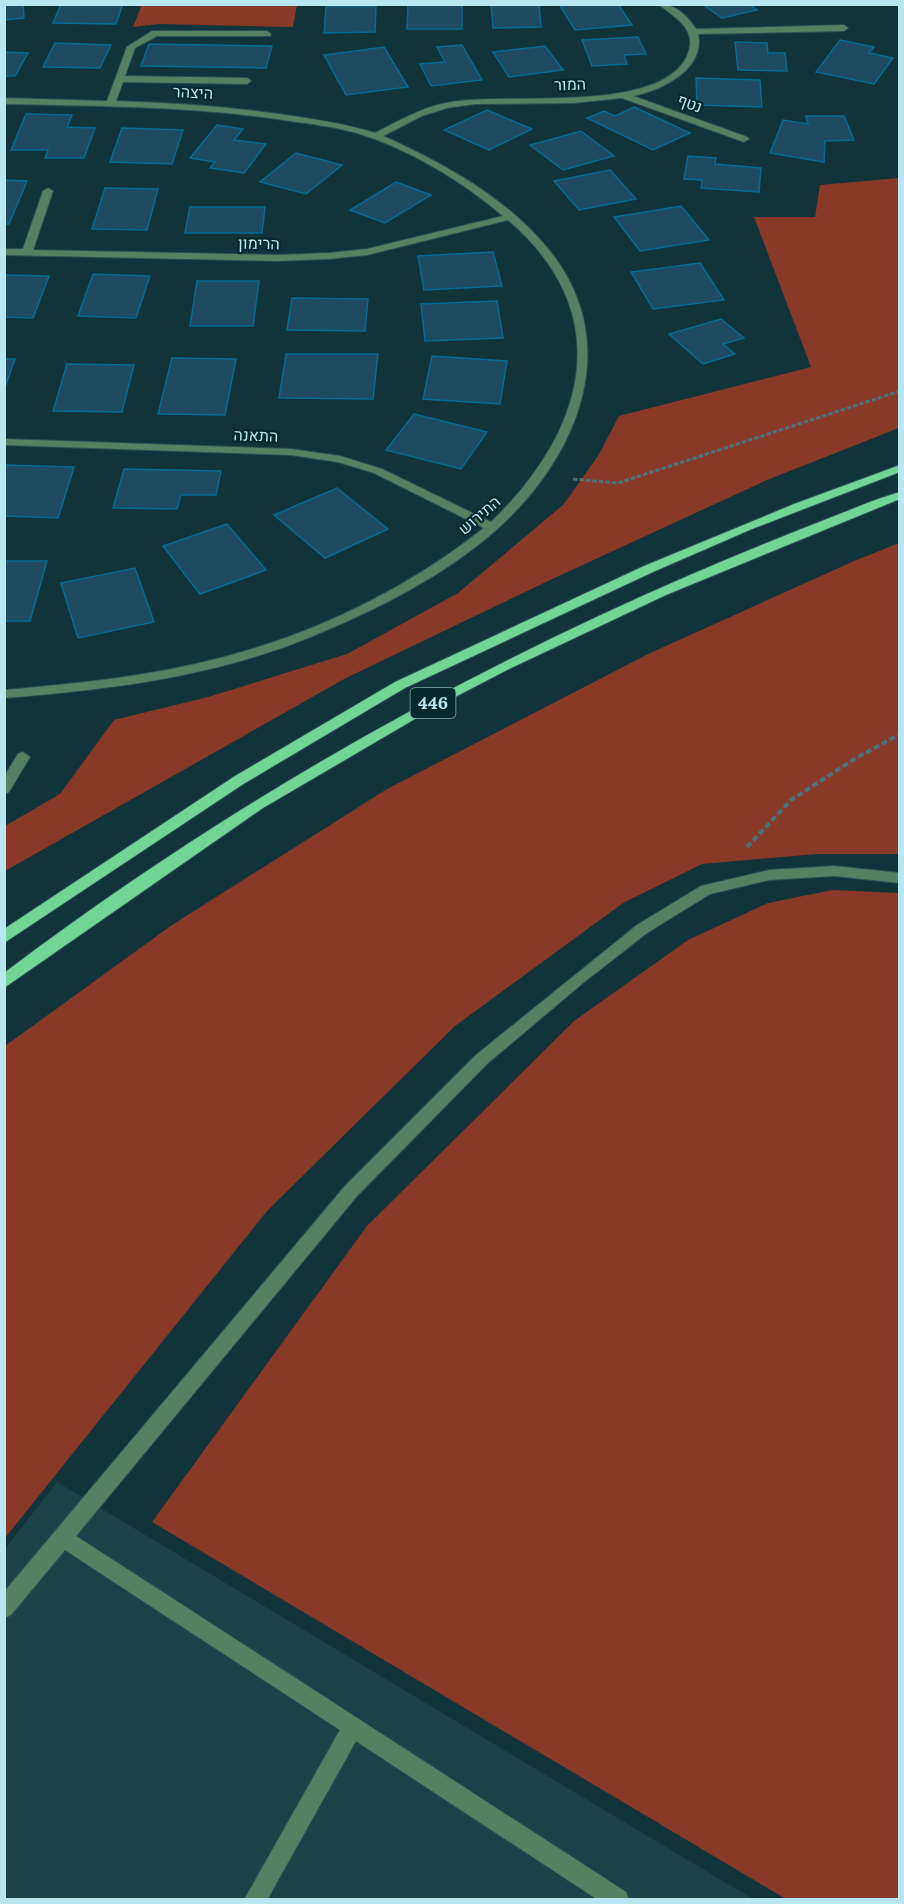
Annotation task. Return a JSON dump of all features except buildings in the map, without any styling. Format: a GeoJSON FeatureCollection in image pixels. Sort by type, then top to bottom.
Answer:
{"type":"FeatureCollection","features":[{"type":"Feature","properties":{"kind":"main road","name":"446"},"geometry":{"type":"LineString","coordinates":[[4,937],[251,771],[389,691],[548,614],[672,559],[805,503],[900,468]]}},
{"type":"Feature","properties":{"kind":"main road","name":"446"},"geometry":{"type":"LineString","coordinates":[[4,982],[153,876],[277,792],[414,712],[571,635],[695,578],[900,495]]}},
{"type":"Feature","properties":{"kind":"street"},"geometry":{"type":"LineString","coordinates":[[662,4],[692,27],[693,32],[844,28]]}},
{"type":"Feature","properties":{"kind":"street","name":"המור"},"geometry":{"type":"LineString","coordinates":[[377,136],[416,113],[448,105],[482,101],[580,100],[625,96],[652,88],[676,75],[690,59],[696,42],[693,32]]}},
{"type":"Feature","properties":{"kind":"street"},"geometry":{"type":"LineString","coordinates":[[110,104],[131,47],[155,33],[267,34]]}},
{"type":"Feature","properties":{"kind":"street"},"geometry":{"type":"LineString","coordinates":[[119,79],[247,81]]}},
{"type":"Feature","properties":{"kind":"street","name":"נטף"},"geometry":{"type":"LineString","coordinates":[[625,96],[744,139]]}},
{"type":"Feature","properties":{"kind":"street","name":"היצהר"},"geometry":{"type":"LineString","coordinates":[[4,101],[216,108],[272,114],[377,136]]}},
{"type":"Feature","properties":{"kind":"street","name":"התירוש"},"geometry":{"type":"LineString","coordinates":[[4,694],[69,689],[149,677],[239,657],[308,634],[384,599],[444,565],[503,518],[542,476],[562,440],[577,405],[584,365],[581,331],[572,296],[556,265],[494,202],[457,178],[377,136]]}},
{"type":"Feature","properties":{"kind":"street"},"geometry":{"type":"LineString","coordinates":[[27,253],[48,191]]}},
{"type":"Feature","properties":{"kind":"street","name":"הרימון"},"geometry":{"type":"LineString","coordinates":[[4,252],[277,258],[328,256],[367,252],[509,217]]}},
{"type":"Feature","properties":{"kind":"street","name":"התאנה"},"geometry":{"type":"LineString","coordinates":[[4,442],[291,452],[340,459],[378,471],[492,527]]}},
{"type":"Feature","properties":{"kind":"street"},"geometry":{"type":"LineString","coordinates":[[4,789],[23,757]]}},
{"type":"Feature","properties":{"kind":"street"},"geometry":{"type":"LineString","coordinates":[[4,1608],[351,1191],[482,1059],[642,929],[706,890],[769,875],[834,871],[900,878]]}},
{"type":"Feature","properties":{"kind":"street"},"geometry":{"type":"LineString","coordinates":[[63,1538],[618,1899]]}},
{"type":"Feature","properties":{"kind":"street"},"geometry":{"type":"LineString","coordinates":[[255,1899],[353,1726]]}},
{"type":"Feature","properties":{"kind":"path"},"geometry":{"type":"LineString","coordinates":[[542,476],[618,483],[900,391]]}},
{"type":"Feature","properties":{"kind":"path"},"geometry":{"type":"LineString","coordinates":[[706,890],[791,800],[856,758],[900,734]]}},
{"type":"Feature","properties":{"kind":"shaded area"},"geometry":{"type":"Polygon","coordinates":[[[142,4],[297,5],[293,27],[159,24],[133,27],[142,4]]]}},
{"type":"Feature","properties":{"kind":"shaded area"},"geometry":{"type":"Polygon","coordinates":[[[899,178],[899,428],[767,480],[548,581],[346,678],[5,871],[5,826],[60,794],[114,720],[208,697],[347,654],[458,593],[563,505],[598,456],[619,416],[811,367],[754,217],[815,217],[820,185],[899,178]]]}},
{"type":"Feature","properties":{"kind":"shaded area"},"geometry":{"type":"Polygon","coordinates":[[[899,543],[899,854],[817,854],[702,864],[623,903],[455,1026],[267,1211],[5,1538],[5,1046],[172,925],[387,789],[648,654],[899,543]]]}},
{"type":"Feature","properties":{"kind":"shaded area"},"geometry":{"type":"Polygon","coordinates":[[[832,890],[899,893],[899,1899],[786,1899],[152,1522],[367,1226],[574,1021],[688,940],[768,903],[832,890]]]}},
{"type":"Feature","properties":{"kind":"shaded area"},"geometry":{"type":"Polygon","coordinates":[[[57,1482],[753,1899],[5,1899],[4,1550],[57,1482]]]}}]}
